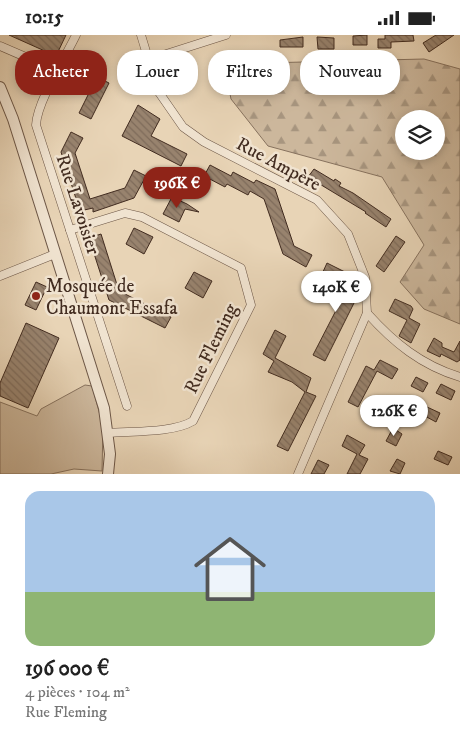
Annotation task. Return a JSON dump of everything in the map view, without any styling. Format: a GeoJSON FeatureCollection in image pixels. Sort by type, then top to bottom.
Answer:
{"type":"FeatureCollection","features":[{"type":"Feature","properties":{"kind":"street"},"geometry":{"type":"LineString","coordinates":[[68,50],[76,35]]}},
{"type":"Feature","properties":{"kind":"street","name":"Rue Ampère"},"geometry":{"type":"LineString","coordinates":[[141,35],[146,50]]}},
{"type":"Feature","properties":{"kind":"street"},"geometry":{"type":"LineString","coordinates":[[179,50],[226,35]]}},
{"type":"Feature","properties":{"kind":"street"},"geometry":{"type":"LineString","coordinates":[[0,46],[15,52]]}},
{"type":"Feature","properties":{"kind":"street"},"geometry":{"type":"LineString","coordinates":[[0,87],[13,119],[97,383],[108,433],[110,454],[108,474]]}},
{"type":"Feature","properties":{"kind":"street","name":"Rue Lavoisier"},"geometry":{"type":"LineString","coordinates":[[46,95],[36,117],[36,125],[127,407]]}},
{"type":"Feature","properties":{"kind":"street","name":"Rue Ampère"},"geometry":{"type":"LineString","coordinates":[[161,95],[183,127],[204,142],[318,200],[348,234],[365,277],[367,313],[298,474]]}},
{"type":"Feature","properties":{"kind":"street","name":"Rue Fleming"},"geometry":{"type":"LineString","coordinates":[[70,230],[125,213],[142,217],[241,269],[250,305],[193,421],[185,426],[172,428],[108,433]]}},
{"type":"Feature","properties":{"kind":"street"},"geometry":{"type":"LineString","coordinates":[[0,276],[55,255]]}},
{"type":"Feature","properties":{"kind":"street"},"geometry":{"type":"LineString","coordinates":[[367,313],[393,341],[438,370],[460,377]]}},
{"type":"Feature","properties":{"kind":"green space"},"geometry":{"type":"Polygon","coordinates":[[[424,59],[460,69],[460,324],[424,309],[400,282],[424,245],[382,177],[268,146],[231,99],[230,95],[290,95],[290,62],[300,62],[300,95],[400,95],[400,60],[424,59]]]}},
{"type":"Feature","properties":{"kind":"green space"},"geometry":{"type":"Polygon","coordinates":[[[85,385],[92,386],[103,426],[102,471],[74,469],[51,474],[0,474],[0,402],[37,416],[41,409],[85,385]]]}},
{"type":"Feature","properties":{"kind":"building"},"geometry":{"type":"Polygon","coordinates":[[[9,35],[66,35],[59,50],[43,50],[9,35]]]}},
{"type":"Feature","properties":{"kind":"building"},"geometry":{"type":"Polygon","coordinates":[[[367,35],[367,45],[353,45],[353,36],[367,35]]]}},
{"type":"Feature","properties":{"kind":"building"},"geometry":{"type":"Polygon","coordinates":[[[385,35],[413,35],[414,41],[391,42],[391,48],[378,48],[378,39],[385,39],[385,35]]]}},
{"type":"Feature","properties":{"kind":"building"},"geometry":{"type":"Polygon","coordinates":[[[436,35],[454,35],[429,52],[423,43],[436,35]]]}},
{"type":"Feature","properties":{"kind":"building"},"geometry":{"type":"Polygon","coordinates":[[[303,37],[303,47],[280,47],[280,40],[303,37]]]}},
{"type":"Feature","properties":{"kind":"building"},"geometry":{"type":"Polygon","coordinates":[[[317,37],[334,38],[334,49],[318,49],[317,37]]]}},
{"type":"Feature","properties":{"kind":"building"},"geometry":{"type":"Polygon","coordinates":[[[88,95],[103,95],[91,119],[79,113],[88,95]]]}},
{"type":"Feature","properties":{"kind":"building"},"geometry":{"type":"Polygon","coordinates":[[[138,105],[160,119],[151,136],[187,154],[181,166],[122,136],[138,105]]]}},
{"type":"Feature","properties":{"kind":"building"},"geometry":{"type":"Polygon","coordinates":[[[71,132],[83,138],[75,153],[90,199],[125,188],[134,170],[146,176],[134,198],[93,212],[93,208],[80,211],[61,152],[71,132]]]}},
{"type":"Feature","properties":{"kind":"building"},"geometry":{"type":"Polygon","coordinates":[[[210,165],[231,176],[233,172],[254,183],[256,180],[275,189],[294,246],[312,255],[306,267],[283,254],[264,199],[250,191],[248,195],[227,184],[225,187],[204,176],[210,165]]]}},
{"type":"Feature","properties":{"kind":"building"},"geometry":{"type":"Polygon","coordinates":[[[314,169],[334,181],[335,179],[341,183],[339,186],[353,193],[391,219],[386,227],[366,212],[308,177],[314,169]]]}},
{"type":"Feature","properties":{"kind":"building"},"geometry":{"type":"Polygon","coordinates":[[[172,197],[199,212],[185,209],[179,222],[163,214],[172,197]]]}},
{"type":"Feature","properties":{"kind":"building"},"geometry":{"type":"Polygon","coordinates":[[[134,228],[153,237],[144,254],[126,244],[134,228]]]}},
{"type":"Feature","properties":{"kind":"building"},"geometry":{"type":"Polygon","coordinates":[[[101,234],[119,291],[171,317],[165,328],[109,300],[89,238],[101,234]]]}},
{"type":"Feature","properties":{"kind":"building"},"geometry":{"type":"Polygon","coordinates":[[[396,236],[405,242],[384,272],[376,266],[396,236]]]}},
{"type":"Feature","properties":{"kind":"building"},"geometry":{"type":"Polygon","coordinates":[[[327,263],[351,275],[347,289],[332,277],[322,274],[327,263]]]}},
{"type":"Feature","properties":{"kind":"building"},"geometry":{"type":"Polygon","coordinates":[[[194,272],[212,281],[203,298],[185,288],[194,272]]]}},
{"type":"Feature","properties":{"kind":"building"},"geometry":{"type":"Polygon","coordinates":[[[36,282],[47,287],[36,310],[25,305],[36,282]]]}},
{"type":"Feature","properties":{"kind":"building"},"geometry":{"type":"Polygon","coordinates":[[[347,289],[358,295],[325,361],[313,355],[347,289]]]}},
{"type":"Feature","properties":{"kind":"building"},"geometry":{"type":"Polygon","coordinates":[[[395,299],[411,306],[413,309],[409,318],[420,324],[411,343],[399,336],[407,320],[389,311],[395,299]]]}},
{"type":"Feature","properties":{"kind":"building"},"geometry":{"type":"Polygon","coordinates":[[[26,323],[59,338],[28,408],[0,396],[0,383],[26,323]]]}},
{"type":"Feature","properties":{"kind":"building"},"geometry":{"type":"Polygon","coordinates":[[[275,330],[286,336],[275,358],[311,378],[306,392],[316,396],[288,451],[277,446],[305,392],[292,382],[268,372],[274,361],[263,354],[275,330]]]}},
{"type":"Feature","properties":{"kind":"building"},"geometry":{"type":"Polygon","coordinates":[[[434,338],[442,343],[442,347],[454,352],[460,341],[460,360],[457,362],[441,354],[440,357],[427,351],[434,338]]]}},
{"type":"Feature","properties":{"kind":"building"},"geometry":{"type":"Polygon","coordinates":[[[380,360],[398,369],[392,379],[377,371],[358,407],[348,402],[366,366],[374,370],[380,360]]]}},
{"type":"Feature","properties":{"kind":"building"},"geometry":{"type":"Polygon","coordinates":[[[416,377],[428,383],[423,392],[411,386],[416,377]]]}},
{"type":"Feature","properties":{"kind":"building"},"geometry":{"type":"Polygon","coordinates":[[[441,384],[455,391],[451,400],[436,393],[441,384]]]}},
{"type":"Feature","properties":{"kind":"building"},"geometry":{"type":"Polygon","coordinates":[[[407,406],[414,409],[408,423],[400,419],[407,406]]]}},
{"type":"Feature","properties":{"kind":"building"},"geometry":{"type":"Polygon","coordinates":[[[427,407],[440,413],[436,422],[423,415],[427,407]]]}},
{"type":"Feature","properties":{"kind":"building"},"geometry":{"type":"Polygon","coordinates":[[[393,428],[402,434],[396,446],[386,441],[393,428]]]}},
{"type":"Feature","properties":{"kind":"building"},"geometry":{"type":"Polygon","coordinates":[[[347,435],[365,445],[359,455],[368,459],[360,474],[347,474],[357,454],[342,446],[347,435]]]}},
{"type":"Feature","properties":{"kind":"building"},"geometry":{"type":"Polygon","coordinates":[[[438,451],[452,457],[448,465],[434,459],[438,451]]]}},
{"type":"Feature","properties":{"kind":"building"},"geometry":{"type":"Polygon","coordinates":[[[397,459],[405,463],[400,474],[390,471],[397,459]]]}},
{"type":"Feature","properties":{"kind":"building"},"geometry":{"type":"Polygon","coordinates":[[[318,460],[329,465],[324,474],[311,474],[318,460]]]}},
{"type":"Feature","properties":{"kind":"place","name":"Mosquée de Chaumont Essafa"},"geometry":{"type":"Point","coordinates":[36,296]}}]}
